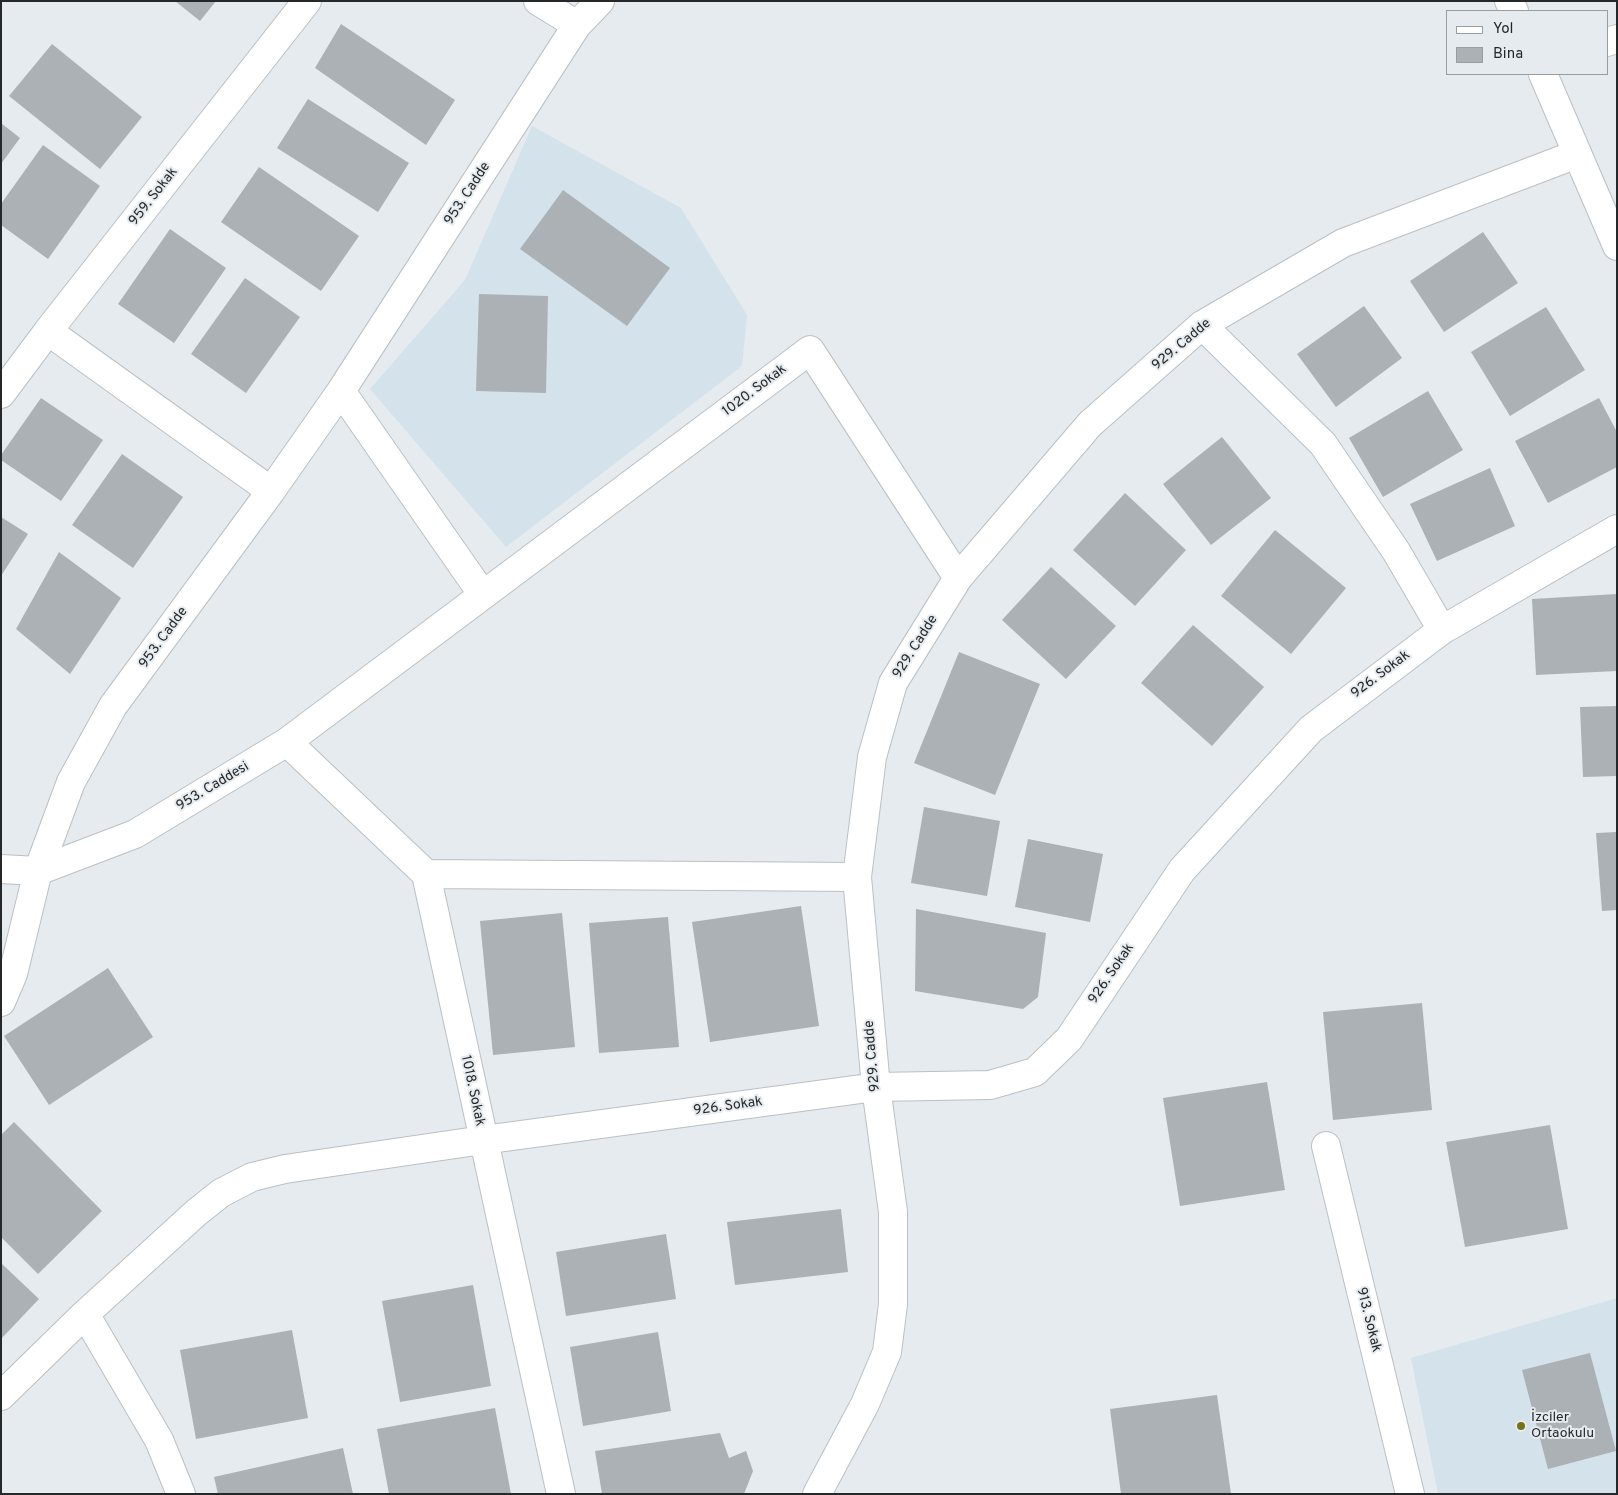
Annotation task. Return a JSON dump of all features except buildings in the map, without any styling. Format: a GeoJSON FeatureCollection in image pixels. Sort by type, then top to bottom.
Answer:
{"type":"FeatureCollection","features":[{"type":"Feature","properties":{"kind":"street","name":"959. Sokak"},"geometry":{"type":"LineString","coordinates":[[1,394],[48,331],[307,1]]}},
{"type":"Feature","properties":{"kind":"street"},"geometry":{"type":"LineString","coordinates":[[538,1],[577,25]]}},
{"type":"Feature","properties":{"kind":"street","name":"953. Cadde"},"geometry":{"type":"LineString","coordinates":[[38,871],[70,782],[113,706],[271,491],[341,391],[577,25],[600,1]]}},
{"type":"Feature","properties":{"kind":"street"},"geometry":{"type":"LineString","coordinates":[[1543,75],[1617,246]]}},
{"type":"Feature","properties":{"kind":"street","name":"929. Cadde"},"geometry":{"type":"LineString","coordinates":[[817,1494],[864,1404],[887,1352],[894,1304],[893,1212],[876,1088],[857,877],[872,757],[893,684],[958,578],[1090,424],[1202,325],[1343,243],[1577,154]]}},
{"type":"Feature","properties":{"kind":"street"},"geometry":{"type":"LineString","coordinates":[[1202,325],[1323,444],[1396,551],[1442,630]]}},
{"type":"Feature","properties":{"kind":"street"},"geometry":{"type":"LineString","coordinates":[[48,331],[271,491]]}},
{"type":"Feature","properties":{"kind":"street","name":"1020. Sokak"},"geometry":{"type":"LineString","coordinates":[[483,595],[810,350],[958,578]]}},
{"type":"Feature","properties":{"kind":"street"},"geometry":{"type":"LineString","coordinates":[[341,391],[483,595]]}},
{"type":"Feature","properties":{"kind":"street","name":"926. Sokak"},"geometry":{"type":"LineString","coordinates":[[1,1396],[85,1314],[196,1212],[221,1193],[252,1177],[285,1169],[483,1140],[876,1088],[990,1085],[1035,1072],[1069,1039],[1182,870],[1311,729],[1442,630],[1617,529]]}},
{"type":"Feature","properties":{"kind":"street","name":"953. Caddesi"},"geometry":{"type":"LineString","coordinates":[[38,871],[135,834],[287,742],[483,595]]}},
{"type":"Feature","properties":{"kind":"street"},"geometry":{"type":"LineString","coordinates":[[287,742],[426,874],[857,877]]}},
{"type":"Feature","properties":{"kind":"street"},"geometry":{"type":"LineString","coordinates":[[1,868],[38,871],[13,974],[1,1002]]}},
{"type":"Feature","properties":{"kind":"street","name":"1018. Sokak"},"geometry":{"type":"LineString","coordinates":[[426,874],[561,1494]]}},
{"type":"Feature","properties":{"kind":"street","name":"913. Sokak"},"geometry":{"type":"LineString","coordinates":[[1326,1146],[1410,1494]]}},
{"type":"Feature","properties":{"kind":"street"},"geometry":{"type":"LineString","coordinates":[[85,1314],[159,1440],[180,1494]]}},
{"type":"Feature","properties":{"kind":"shaded area"},"geometry":{"type":"Polygon","coordinates":[[[532,126],[681,208],[747,315],[742,366],[506,547],[370,389],[465,280],[532,126]]]}},
{"type":"Feature","properties":{"kind":"shaded area","name":"İzciler Ortaokulu"},"geometry":{"type":"Polygon","coordinates":[[[1617,1298],[1617,1494],[1438,1494],[1411,1358],[1617,1298]]]}},
{"type":"Feature","properties":{"kind":"place","name":"İzciler Ortaokulu"},"geometry":{"type":"Point","coordinates":[1521,1426]}}]}
